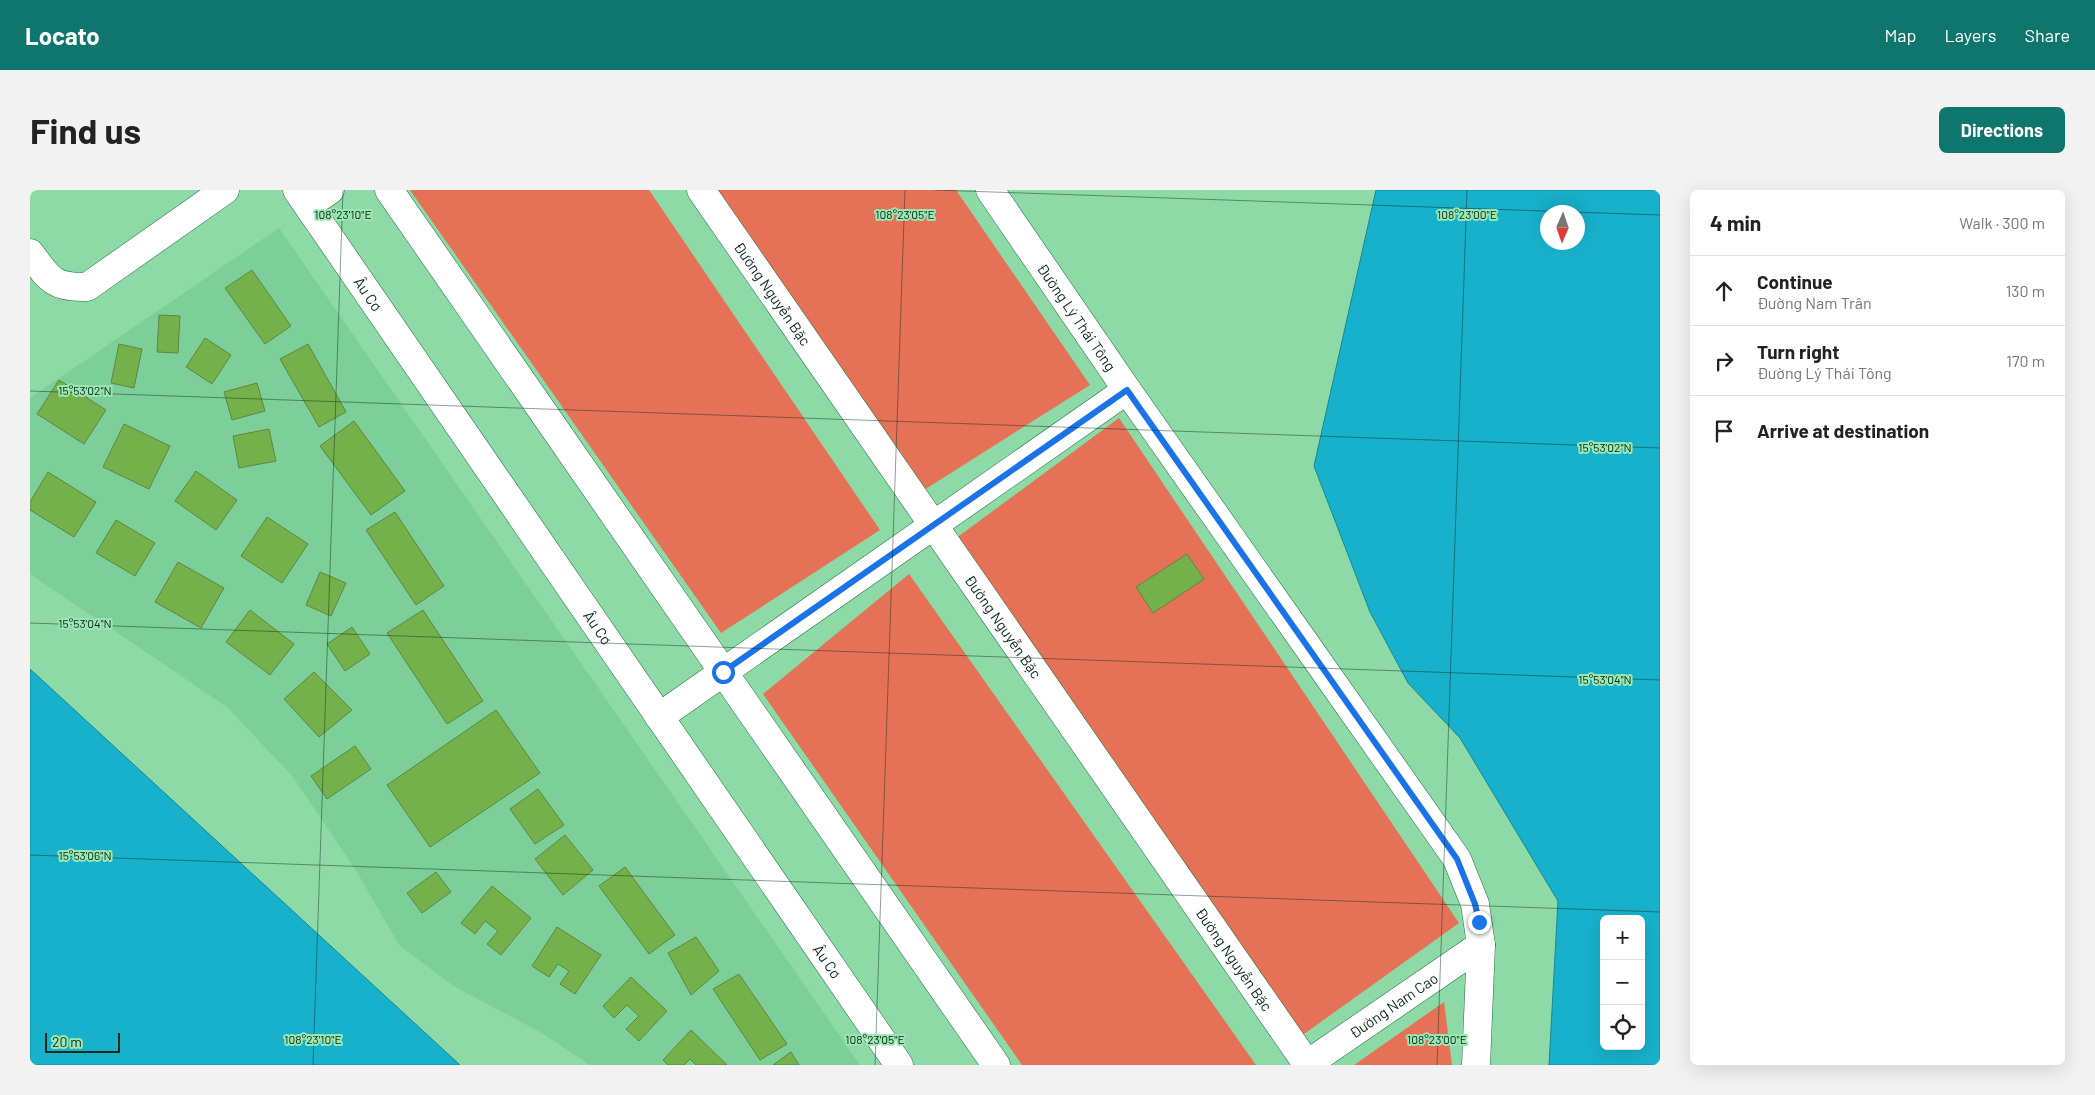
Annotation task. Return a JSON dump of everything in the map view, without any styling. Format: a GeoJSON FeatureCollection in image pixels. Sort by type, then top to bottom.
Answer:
{"type":"FeatureCollection","features":[{"type":"Feature","properties":{"kind":"street"},"geometry":{"type":"LineString","coordinates":[[30,253],[49,278],[67,288],[87,287],[225,190]]}},
{"type":"Feature","properties":{"kind":"street"},"geometry":{"type":"LineString","coordinates":[[303,198],[330,190]]}},
{"type":"Feature","properties":{"kind":"street"},"geometry":{"type":"LineString","coordinates":[[389,190],[996,1065]]}},
{"type":"Feature","properties":{"kind":"street","name":"Đường Nguyễn Bặc"},"geometry":{"type":"LineString","coordinates":[[701,190],[1307,1064]]}},
{"type":"Feature","properties":{"kind":"street","name":"Đường Lý Thái Tông"},"geometry":{"type":"LineString","coordinates":[[990,190],[1127,390],[1457,859],[1475,904],[1482,945],[1476,1065]]}},
{"type":"Feature","properties":{"kind":"street","name":"Âu Cơ"},"geometry":{"type":"LineString","coordinates":[[303,198],[899,1065]]}},
{"type":"Feature","properties":{"kind":"street"},"geometry":{"type":"LineString","coordinates":[[659,717],[1127,390]]}},
{"type":"Feature","properties":{"kind":"street","name":"Đường Nam Cao"},"geometry":{"type":"LineString","coordinates":[[1307,1064],[1482,945]]}},
{"type":"Feature","properties":{"kind":"shaded area"},"geometry":{"type":"Polygon","coordinates":[[[410,190],[649,190],[880,530],[721,633],[410,190]]]}},
{"type":"Feature","properties":{"kind":"shaded area"},"geometry":{"type":"Polygon","coordinates":[[[711,190],[956,190],[1090,385],[924,490],[711,190]]]}},
{"type":"Feature","properties":{"kind":"shaded area"},"geometry":{"type":"Polygon","coordinates":[[[279,228],[860,1065],[590,1065],[542,1033],[455,987],[399,945],[357,872],[293,777],[227,707],[30,574],[30,398],[279,228]]]}},
{"type":"Feature","properties":{"kind":"shaded area"},"geometry":{"type":"Polygon","coordinates":[[[1119,418],[1459,923],[1297,1039],[944,547],[1119,418]]]}},
{"type":"Feature","properties":{"kind":"shaded area"},"geometry":{"type":"Polygon","coordinates":[[[909,574],[1256,1065],[1022,1065],[763,694],[909,574]]]}},
{"type":"Feature","properties":{"kind":"shaded area"},"geometry":{"type":"Polygon","coordinates":[[[1444,1002],[1452,1065],[1354,1065],[1444,1002]]]}},
{"type":"Feature","properties":{"kind":"water"},"geometry":{"type":"Polygon","coordinates":[[[1376,190],[1660,190],[1660,1065],[1549,1065],[1558,901],[1460,738],[1408,683],[1370,612],[1314,466],[1376,190]]]}},
{"type":"Feature","properties":{"kind":"water"},"geometry":{"type":"Polygon","coordinates":[[[30,669],[460,1065],[30,1065],[30,669]]]}},
{"type":"Feature","properties":{"kind":"building"},"geometry":{"type":"Polygon","coordinates":[[[252,270],[291,326],[265,344],[225,288],[252,270]]]}},
{"type":"Feature","properties":{"kind":"building"},"geometry":{"type":"Polygon","coordinates":[[[159,315],[180,316],[178,353],[157,352],[159,315]]]}},
{"type":"Feature","properties":{"kind":"building"},"geometry":{"type":"Polygon","coordinates":[[[205,338],[231,355],[212,384],[186,367],[205,338]]]}},
{"type":"Feature","properties":{"kind":"building"},"geometry":{"type":"Polygon","coordinates":[[[119,344],[142,349],[134,388],[111,383],[119,344]]]}},
{"type":"Feature","properties":{"kind":"building"},"geometry":{"type":"Polygon","coordinates":[[[308,344],[346,412],[319,427],[280,359],[308,344]]]}},
{"type":"Feature","properties":{"kind":"building"},"geometry":{"type":"Polygon","coordinates":[[[59,380],[106,410],[84,444],[37,414],[59,380]]]}},
{"type":"Feature","properties":{"kind":"building"},"geometry":{"type":"Polygon","coordinates":[[[257,383],[265,411],[232,420],[224,392],[257,383]]]}},
{"type":"Feature","properties":{"kind":"building"},"geometry":{"type":"Polygon","coordinates":[[[354,421],[405,491],[371,515],[320,446],[354,421]]]}},
{"type":"Feature","properties":{"kind":"building"},"geometry":{"type":"Polygon","coordinates":[[[124,424],[170,446],[149,489],[103,467],[124,424]]]}},
{"type":"Feature","properties":{"kind":"building"},"geometry":{"type":"Polygon","coordinates":[[[269,429],[276,461],[239,468],[233,436],[269,429]]]}},
{"type":"Feature","properties":{"kind":"building"},"geometry":{"type":"Polygon","coordinates":[[[196,471],[237,500],[216,530],[175,501],[196,471]]]}},
{"type":"Feature","properties":{"kind":"building"},"geometry":{"type":"Polygon","coordinates":[[[48,472],[96,502],[74,537],[30,510],[30,502],[48,472]]]}},
{"type":"Feature","properties":{"kind":"building"},"geometry":{"type":"Polygon","coordinates":[[[395,512],[444,586],[416,605],[366,530],[395,512]]]}},
{"type":"Feature","properties":{"kind":"building"},"geometry":{"type":"Polygon","coordinates":[[[267,517],[308,544],[282,583],[241,556],[267,517]]]}},
{"type":"Feature","properties":{"kind":"building"},"geometry":{"type":"Polygon","coordinates":[[[116,520],[155,543],[135,576],[96,553],[116,520]]]}},
{"type":"Feature","properties":{"kind":"building"},"geometry":{"type":"Polygon","coordinates":[[[1187,554],[1204,579],[1153,613],[1136,587],[1187,554]]]}},
{"type":"Feature","properties":{"kind":"building"},"geometry":{"type":"Polygon","coordinates":[[[178,562],[224,588],[201,628],[155,602],[178,562]]]}},
{"type":"Feature","properties":{"kind":"building"},"geometry":{"type":"Polygon","coordinates":[[[320,572],[346,583],[331,616],[306,605],[320,572]]]}},
{"type":"Feature","properties":{"kind":"building"},"geometry":{"type":"Polygon","coordinates":[[[250,610],[294,644],[270,675],[226,642],[250,610]]]}},
{"type":"Feature","properties":{"kind":"building"},"geometry":{"type":"Polygon","coordinates":[[[423,610],[483,701],[447,724],[387,633],[423,610]]]}},
{"type":"Feature","properties":{"kind":"building"},"geometry":{"type":"Polygon","coordinates":[[[352,627],[370,654],[345,671],[327,644],[352,627]]]}},
{"type":"Feature","properties":{"kind":"building"},"geometry":{"type":"Polygon","coordinates":[[[314,672],[352,710],[319,737],[284,699],[314,672]]]}},
{"type":"Feature","properties":{"kind":"building"},"geometry":{"type":"Polygon","coordinates":[[[496,710],[540,773],[430,847],[387,785],[496,710]]]}},
{"type":"Feature","properties":{"kind":"building"},"geometry":{"type":"Polygon","coordinates":[[[355,746],[371,769],[327,799],[311,776],[355,746]]]}},
{"type":"Feature","properties":{"kind":"building"},"geometry":{"type":"Polygon","coordinates":[[[538,789],[564,825],[535,844],[510,809],[538,789]]]}},
{"type":"Feature","properties":{"kind":"building"},"geometry":{"type":"Polygon","coordinates":[[[565,835],[593,870],[563,895],[535,859],[565,835]]]}},
{"type":"Feature","properties":{"kind":"building"},"geometry":{"type":"Polygon","coordinates":[[[625,867],[675,935],[649,954],[599,886],[625,867]]]}},
{"type":"Feature","properties":{"kind":"building"},"geometry":{"type":"Polygon","coordinates":[[[436,872],[451,892],[422,913],[407,893],[436,872]]]}},
{"type":"Feature","properties":{"kind":"building"},"geometry":{"type":"Polygon","coordinates":[[[492,886],[531,918],[501,955],[487,944],[498,931],[485,921],[475,934],[461,923],[492,886]]]}},
{"type":"Feature","properties":{"kind":"building"},"geometry":{"type":"Polygon","coordinates":[[[557,927],[601,955],[575,994],[560,984],[569,971],[558,964],[549,977],[532,966],[557,927]]]}},
{"type":"Feature","properties":{"kind":"building"},"geometry":{"type":"Polygon","coordinates":[[[696,937],[719,971],[691,995],[668,953],[696,937]]]}},
{"type":"Feature","properties":{"kind":"building"},"geometry":{"type":"Polygon","coordinates":[[[739,974],[787,1044],[760,1060],[713,989],[739,974]]]}},
{"type":"Feature","properties":{"kind":"building"},"geometry":{"type":"Polygon","coordinates":[[[631,977],[667,1011],[639,1041],[626,1029],[639,1016],[627,1005],[614,1018],[603,1006],[631,977]]]}},
{"type":"Feature","properties":{"kind":"building"},"geometry":{"type":"Polygon","coordinates":[[[691,1030],[727,1065],[696,1065],[690,1059],[684,1065],[668,1065],[663,1060],[691,1030]]]}},
{"type":"Feature","properties":{"kind":"building"},"geometry":{"type":"Polygon","coordinates":[[[791,1052],[799,1065],[773,1065],[791,1052]]]}},
{"type":"Feature","properties":{"kind":"route"},"geometry":{"type":"LineString","coordinates":[[723,672],[1127,390],[1457,859],[1475,904],[1479,922]]}}]}
